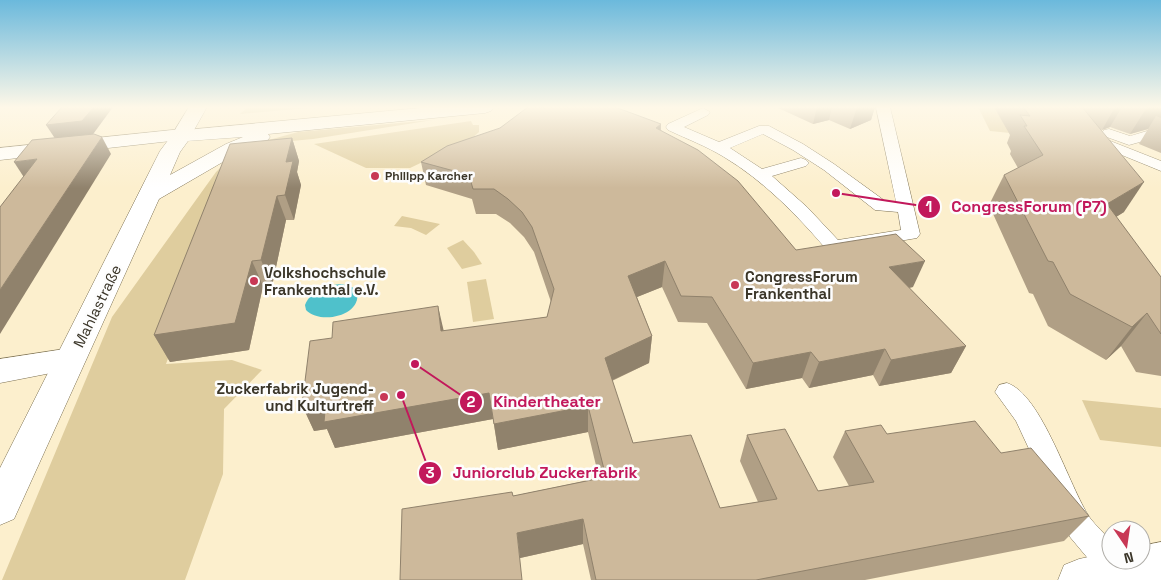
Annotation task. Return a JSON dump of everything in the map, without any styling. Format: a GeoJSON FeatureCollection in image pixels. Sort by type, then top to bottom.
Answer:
{"type":"FeatureCollection","features":[{"type":"Feature","properties":{"kind":"main road"},"geometry":{"type":"LineString","coordinates":[[0,154],[181,134]]}},
{"type":"Feature","properties":{"kind":"main road","name":"Mahlastraße"},"geometry":{"type":"LineString","coordinates":[[0,507],[170,151],[182,134]]}},
{"type":"Feature","properties":{"kind":"main road"},"geometry":{"type":"LineString","coordinates":[[151,194],[233,148],[270,134]]}},
{"type":"Feature","properties":{"kind":"main road"},"geometry":{"type":"LineString","coordinates":[[0,371],[71,359]]}},
{"type":"Feature","properties":{"kind":"main road"},"geometry":{"type":"LineString","coordinates":[[1079,580],[1120,576],[1161,562]]}},
{"type":"Feature","properties":{"kind":"lane"},"geometry":{"type":"LineString","coordinates":[[688,134],[718,148],[760,174],[789,199],[834,246],[911,234],[889,134]]}},
{"type":"Feature","properties":{"kind":"lane"},"geometry":{"type":"LineString","coordinates":[[718,148],[754,134]]}},
{"type":"Feature","properties":{"kind":"lane"},"geometry":{"type":"LineString","coordinates":[[772,134],[798,147],[829,167],[881,206],[905,208]]}},
{"type":"Feature","properties":{"kind":"lane"},"geometry":{"type":"LineString","coordinates":[[1095,134],[1161,166]]}},
{"type":"Feature","properties":{"kind":"lane"},"geometry":{"type":"LineString","coordinates":[[1105,134],[1129,141],[1151,134]]}},
{"type":"Feature","properties":{"kind":"lane"},"geometry":{"type":"LineString","coordinates":[[760,174],[801,163]]}},
{"type":"Feature","properties":{"kind":"lane"},"geometry":{"type":"LineString","coordinates":[[1007,392],[1026,415],[1080,527],[1120,576]]}},
{"type":"Feature","properties":{"kind":"shaded area"},"geometry":{"type":"Polygon","coordinates":[[[290,134],[344,134],[313,139],[250,145],[290,134]]]}},
{"type":"Feature","properties":{"kind":"shaded area"},"geometry":{"type":"Polygon","coordinates":[[[382,134],[477,134],[471,139],[410,168],[366,168],[314,144],[382,134]]]}},
{"type":"Feature","properties":{"kind":"shaded area"},"geometry":{"type":"Polygon","coordinates":[[[227,161],[238,164],[166,364],[232,360],[262,370],[224,409],[223,474],[185,580],[2,580],[112,317],[216,172],[227,161]]]}},
{"type":"Feature","properties":{"kind":"shaded area"},"geometry":{"type":"Polygon","coordinates":[[[402,216],[440,224],[426,235],[411,228],[394,226],[402,216]]]}},
{"type":"Feature","properties":{"kind":"shaded area"},"geometry":{"type":"Polygon","coordinates":[[[463,240],[482,264],[462,269],[447,248],[463,240]]]}},
{"type":"Feature","properties":{"kind":"shaded area"},"geometry":{"type":"Polygon","coordinates":[[[486,279],[494,319],[473,322],[467,282],[486,279]]]}},
{"type":"Feature","properties":{"kind":"shaded area"},"geometry":{"type":"Polygon","coordinates":[[[1082,400],[1161,408],[1161,447],[1100,440],[1082,400]]]}},
{"type":"Feature","properties":{"kind":"water"},"geometry":{"type":"Polygon","coordinates":[[[342,284],[354,288],[357,292],[357,300],[347,312],[339,316],[321,317],[312,315],[306,310],[305,305],[315,292],[325,287],[342,284]]]}},
{"type":"Feature","properties":{"kind":"building"},"geometry":{"type":"Polygon","coordinates":[[[93,134],[102,137],[0,290],[0,207],[37,159],[14,162],[32,140],[93,134]]]}},
{"type":"Feature","properties":{"kind":"building"},"geometry":{"type":"Polygon","coordinates":[[[482,134],[668,134],[698,150],[738,181],[796,250],[896,234],[925,261],[889,267],[966,346],[891,360],[885,349],[819,362],[811,352],[753,363],[712,297],[681,296],[665,261],[628,276],[652,336],[605,358],[633,443],[691,435],[720,508],[777,499],[747,435],[785,429],[818,491],[874,482],[845,431],[881,425],[887,434],[975,421],[1001,453],[1031,448],[1089,516],[756,580],[596,580],[583,519],[517,533],[522,580],[400,580],[402,509],[512,492],[513,496],[606,477],[588,406],[494,424],[489,393],[324,422],[326,401],[302,405],[310,341],[332,338],[333,322],[438,306],[441,331],[547,317],[554,289],[532,227],[522,212],[494,189],[473,189],[469,175],[421,162],[447,146],[482,134]]]}},
{"type":"Feature","properties":{"kind":"building"},"geometry":{"type":"Polygon","coordinates":[[[1029,134],[1104,134],[1144,182],[1107,204],[1161,277],[1161,334],[1147,313],[1132,327],[1070,294],[1053,262],[1048,261],[1004,175],[1043,155],[1029,134]]]}},
{"type":"Feature","properties":{"kind":"building"},"geometry":{"type":"Polygon","coordinates":[[[292,138],[286,162],[293,161],[285,195],[277,196],[261,260],[252,261],[235,323],[154,335],[230,144],[292,138]]]}},
{"type":"Feature","properties":{"kind":"place","name":"Philipp Karcher"},"geometry":{"type":"Point","coordinates":[375,176]}},
{"type":"Feature","properties":{"kind":"place","name":"CongressForum (P7)"},"geometry":{"type":"Point","coordinates":[836,193]}},
{"type":"Feature","properties":{"kind":"place","name":"Volkshochschule Frankenthal e.V."},"geometry":{"type":"Point","coordinates":[254,281]}},
{"type":"Feature","properties":{"kind":"place","name":"CongressForum Frankenthal"},"geometry":{"type":"Point","coordinates":[735,285]}},
{"type":"Feature","properties":{"kind":"place","name":"Kindertheater"},"geometry":{"type":"Point","coordinates":[415,364]}},
{"type":"Feature","properties":{"kind":"place","name":"Juniorclub Zuckerfabrik"},"geometry":{"type":"Point","coordinates":[401,395]}},
{"type":"Feature","properties":{"kind":"place","name":"Zuckerfabrik Jugend- und Kulturtreff"},"geometry":{"type":"Point","coordinates":[384,397]}}]}
